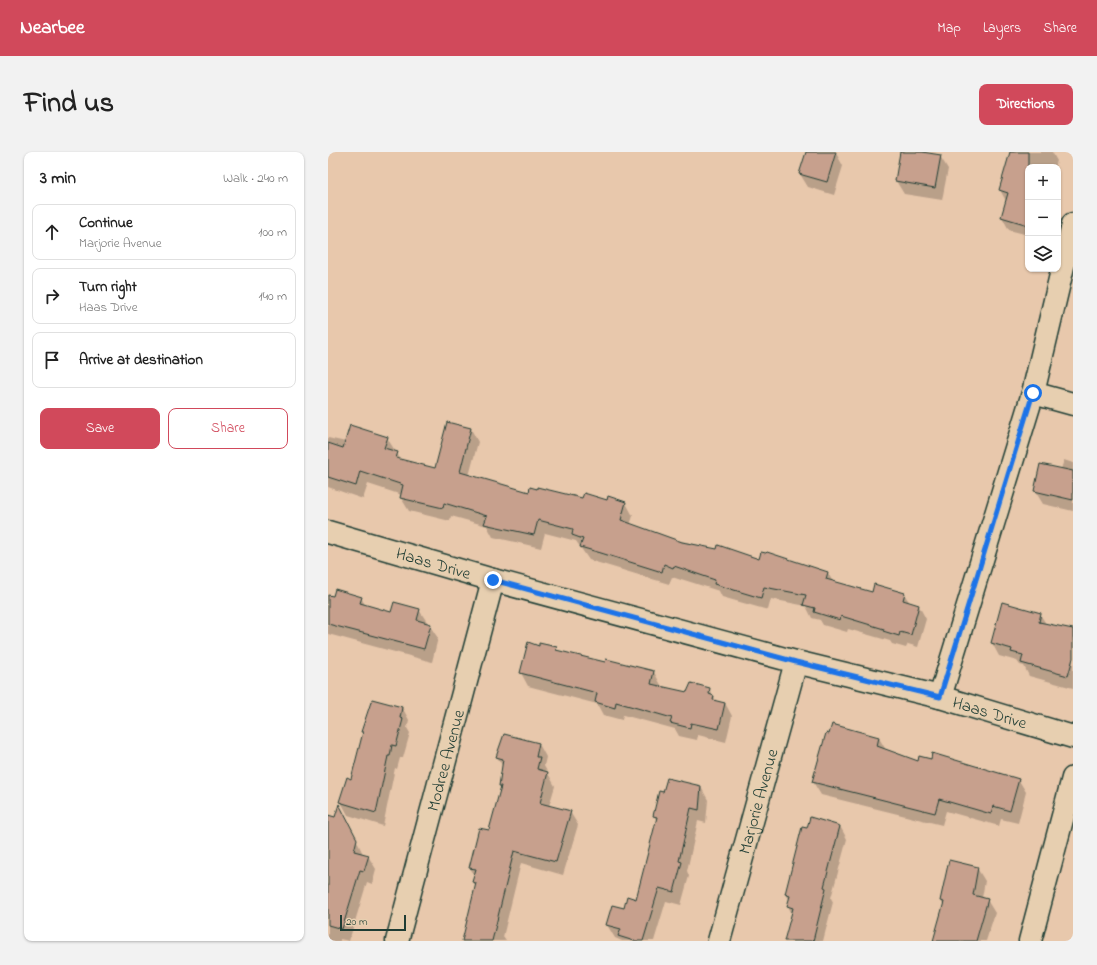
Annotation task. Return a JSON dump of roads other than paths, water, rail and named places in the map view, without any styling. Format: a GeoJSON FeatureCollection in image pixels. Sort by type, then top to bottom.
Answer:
{"type":"FeatureCollection","features":[{"type":"Feature","properties":{"kind":"street"},"geometry":{"type":"LineString","coordinates":[[940,697],[1033,393],[1073,224]]}},
{"type":"Feature","properties":{"kind":"street"},"geometry":{"type":"LineString","coordinates":[[1033,393],[1073,404]]}},
{"type":"Feature","properties":{"kind":"street","name":"Haas Drive"},"geometry":{"type":"LineString","coordinates":[[328,532],[493,580],[796,662],[940,697],[1073,737]]}},
{"type":"Feature","properties":{"kind":"street","name":"Modree Avenue"},"geometry":{"type":"LineString","coordinates":[[397,941],[493,580]]}},
{"type":"Feature","properties":{"kind":"street","name":"Marjorie Avenue"},"geometry":{"type":"LineString","coordinates":[[720,941],[796,662]]}},
{"type":"Feature","properties":{"kind":"street"},"geometry":{"type":"LineString","coordinates":[[1030,941],[1073,778]]}}]}
